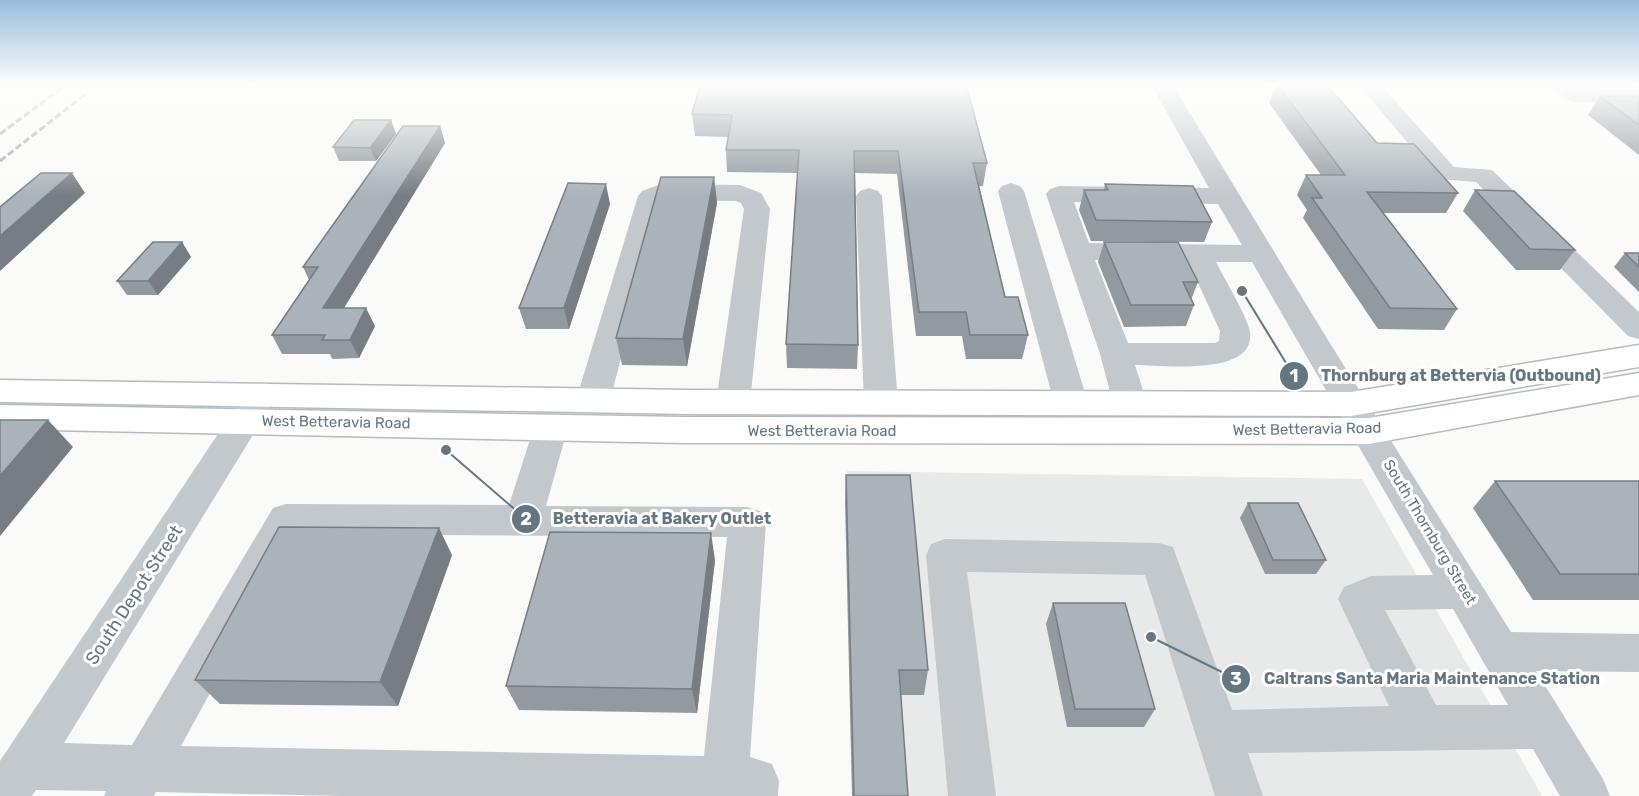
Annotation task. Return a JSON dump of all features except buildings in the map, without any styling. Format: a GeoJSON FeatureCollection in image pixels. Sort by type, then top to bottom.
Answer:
{"type":"FeatureCollection","features":[{"type":"Feature","properties":{"kind":"main road","name":"West Betteravia Road"},"geometry":{"type":"LineString","coordinates":[[0,417],[254,407],[593,400],[1130,403],[1360,418],[1639,356]]}},
{"type":"Feature","properties":{"kind":"main road","name":"West Betteravia Road"},"geometry":{"type":"LineString","coordinates":[[0,391],[551,427],[684,430],[1360,418],[1639,384]]}},
{"type":"Feature","properties":{"kind":"street","name":"South Thornburg Street"},"geometry":{"type":"LineString","coordinates":[[1183,121],[1586,796]]}},
{"type":"Feature","properties":{"kind":"street"},"geometry":{"type":"LineString","coordinates":[[1401,121],[1447,174],[1484,176],[1639,329]]}},
{"type":"Feature","properties":{"kind":"street"},"geometry":{"type":"LineString","coordinates":[[1011,190],[1071,403]]}},
{"type":"Feature","properties":{"kind":"street"},"geometry":{"type":"LineString","coordinates":[[593,400],[651,196],[661,192],[740,193],[752,198],[757,209],[734,402]]}},
{"type":"Feature","properties":{"kind":"street"},"geometry":{"type":"LineString","coordinates":[[1130,403],[1116,354],[1059,194],[1226,196]]}},
{"type":"Feature","properties":{"kind":"street"},"geometry":{"type":"LineString","coordinates":[[869,196],[881,403]]}},
{"type":"Feature","properties":{"kind":"street"},"geometry":{"type":"LineString","coordinates":[[1078,251],[1260,254]]}},
{"type":"Feature","properties":{"kind":"street"},"geometry":{"type":"LineString","coordinates":[[1116,354],[1218,354],[1228,350],[1234,344],[1235,331],[1198,253]]}},
{"type":"Feature","properties":{"kind":"street","name":"South Depot Street"},"geometry":{"type":"LineString","coordinates":[[15,781],[254,407]]}},
{"type":"Feature","properties":{"kind":"street"},"geometry":{"type":"LineString","coordinates":[[523,520],[551,427]]}},
{"type":"Feature","properties":{"kind":"street"},"geometry":{"type":"LineString","coordinates":[[15,781],[740,789],[747,522],[286,519],[136,782]]}},
{"type":"Feature","properties":{"kind":"street"},"geometry":{"type":"LineString","coordinates":[[972,796],[945,555],[1159,560],[1239,796]]}},
{"type":"Feature","properties":{"kind":"street"},"geometry":{"type":"LineString","coordinates":[[1423,727],[1358,599],[1371,593],[1466,592]]}},
{"type":"Feature","properties":{"kind":"street"},"geometry":{"type":"LineString","coordinates":[[1501,651],[1639,653]]}},
{"type":"Feature","properties":{"kind":"street"},"geometry":{"type":"LineString","coordinates":[[1218,732],[1423,727],[1546,727]]}},
{"type":"Feature","properties":{"kind":"shaded area"},"geometry":{"type":"Polygon","coordinates":[[[847,471],[1362,479],[1542,796],[852,796],[847,471]]]}},
{"type":"Feature","properties":{"kind":"railway"},"geometry":{"type":"LineString","coordinates":[[0,134],[17,121]]}},
{"type":"Feature","properties":{"kind":"railway"},"geometry":{"type":"LineString","coordinates":[[0,161],[51,121]]}},
{"type":"Feature","properties":{"kind":"place","name":"Thornburg at Bettervia (Outbound)"},"geometry":{"type":"Point","coordinates":[1242,291]}},
{"type":"Feature","properties":{"kind":"place","name":"Betteravia at Bakery Outlet"},"geometry":{"type":"Point","coordinates":[446,450]}},
{"type":"Feature","properties":{"kind":"place","name":"Caltrans Santa Maria Maintenance Station"},"geometry":{"type":"Point","coordinates":[1151,637]}}]}
